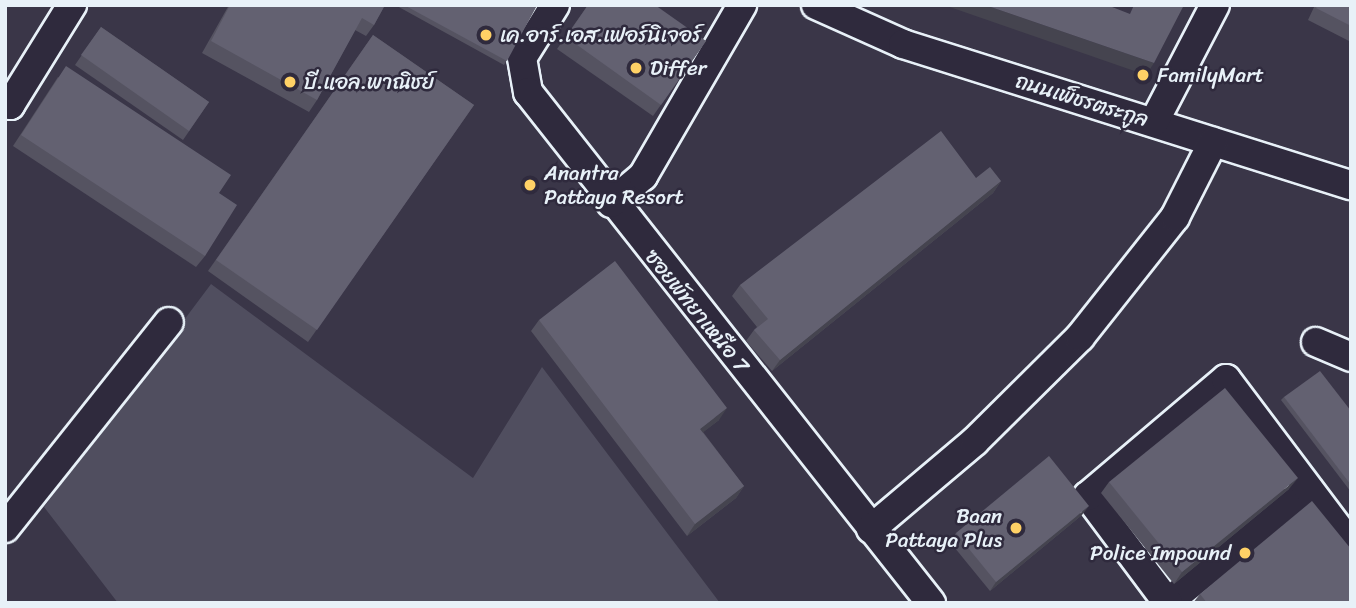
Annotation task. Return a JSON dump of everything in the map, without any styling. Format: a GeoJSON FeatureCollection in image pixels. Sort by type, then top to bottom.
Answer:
{"type":"FeatureCollection","features":[{"type":"Feature","properties":{"kind":"street"},"geometry":{"type":"LineString","coordinates":[[5,102],[10,105],[72,5]]}},
{"type":"Feature","properties":{"kind":"street","name":"ซอยพัทยาเหนือ 7"},"geometry":{"type":"LineString","coordinates":[[555,5],[522,58],[528,92],[611,203],[931,603]]}},
{"type":"Feature","properties":{"kind":"street"},"geometry":{"type":"LineString","coordinates":[[611,203],[643,176],[742,5]]}},
{"type":"Feature","properties":{"kind":"street","name":"ถนนเพ็ชรตระกูล"},"geometry":{"type":"LineString","coordinates":[[816,5],[903,44],[1351,185]]}},
{"type":"Feature","properties":{"kind":"street"},"geometry":{"type":"LineString","coordinates":[[1154,122],[1215,5]]}},
{"type":"Feature","properties":{"kind":"street"},"geometry":{"type":"LineString","coordinates":[[871,528],[975,441],[1080,337],[1175,217],[1213,142]]}},
{"type":"Feature","properties":{"kind":"street"},"geometry":{"type":"LineString","coordinates":[[5,528],[169,322]]}},
{"type":"Feature","properties":{"kind":"street"},"geometry":{"type":"LineString","coordinates":[[1316,342],[1351,357]]}},
{"type":"Feature","properties":{"kind":"street"},"geometry":{"type":"LineString","coordinates":[[1309,490],[1168,602],[1088,496],[1226,379],[1351,545]]}},
{"type":"Feature","properties":{"kind":"shaded area"},"geometry":{"type":"Polygon","coordinates":[[[211,284],[473,478],[542,367],[720,603],[118,603],[44,507],[211,284]]]}},
{"type":"Feature","properties":{"kind":"building","name":"บี.แอล.พาณิชย์"},"geometry":{"type":"Polygon","coordinates":[[[230,5],[385,5],[374,25],[362,18],[317,100],[211,41],[230,5]]]}},
{"type":"Feature","properties":{"kind":"building","name":"เค.อาร์.เอส.เฟอร์นิเจอร์"},"geometry":{"type":"Polygon","coordinates":[[[404,5],[537,5],[507,61],[404,5]]]}},
{"type":"Feature","properties":{"kind":"building","name":"Differ"},"geometry":{"type":"Polygon","coordinates":[[[588,5],[655,5],[706,41],[661,105],[566,37],[588,5]]]}},
{"type":"Feature","properties":{"kind":"building"},"geometry":{"type":"Polygon","coordinates":[[[985,5],[1107,5],[1130,14],[1134,5],[1184,5],[1154,63],[985,5]]]}},
{"type":"Feature","properties":{"kind":"building"},"geometry":{"type":"Polygon","coordinates":[[[1318,5],[1351,5],[1351,26],[1316,8],[1318,5]]]}},
{"type":"Feature","properties":{"kind":"building"},"geometry":{"type":"Polygon","coordinates":[[[101,27],[209,102],[189,131],[81,55],[101,27]]]}},
{"type":"Feature","properties":{"kind":"building"},"geometry":{"type":"Polygon","coordinates":[[[373,35],[474,105],[317,330],[216,260],[373,35]]]}},
{"type":"Feature","properties":{"kind":"building"},"geometry":{"type":"Polygon","coordinates":[[[66,66],[231,175],[219,193],[237,205],[205,256],[21,135],[66,66]]]}},
{"type":"Feature","properties":{"kind":"building"},"geometry":{"type":"Polygon","coordinates":[[[941,131],[976,178],[990,167],[1001,181],[780,360],[754,330],[768,319],[740,285],[941,131]]]}},
{"type":"Feature","properties":{"kind":"building"},"geometry":{"type":"Polygon","coordinates":[[[615,261],[727,408],[700,429],[744,486],[695,524],[539,320],[615,261]]]}},
{"type":"Feature","properties":{"kind":"building"},"geometry":{"type":"Polygon","coordinates":[[[1320,371],[1351,411],[1351,485],[1284,397],[1320,371]]]}},
{"type":"Feature","properties":{"kind":"building"},"geometry":{"type":"Polygon","coordinates":[[[1225,388],[1298,478],[1182,572],[1109,482],[1225,388]]]}},
{"type":"Feature","properties":{"kind":"building","name":"Baan Pattaya Plus"},"geometry":{"type":"Polygon","coordinates":[[[1049,456],[1089,506],[996,582],[956,533],[1049,456]]]}},
{"type":"Feature","properties":{"kind":"building"},"geometry":{"type":"Polygon","coordinates":[[[1312,501],[1351,549],[1351,603],[1207,603],[1200,594],[1312,501]]]}},
{"type":"Feature","properties":{"kind":"place","name":"เค.อาร์.เอส.เฟอร์นิเจอร์"},"geometry":{"type":"Point","coordinates":[486,35]}},
{"type":"Feature","properties":{"kind":"place","name":"Differ"},"geometry":{"type":"Point","coordinates":[636,68]}},
{"type":"Feature","properties":{"kind":"place","name":"FamilyMart"},"geometry":{"type":"Point","coordinates":[1143,75]}},
{"type":"Feature","properties":{"kind":"place","name":"บี.แอล.พาณิชย์"},"geometry":{"type":"Point","coordinates":[290,82]}},
{"type":"Feature","properties":{"kind":"place","name":"Anantra Pattaya Resort"},"geometry":{"type":"Point","coordinates":[530,185]}},
{"type":"Feature","properties":{"kind":"place","name":"Baan Pattaya Plus"},"geometry":{"type":"Point","coordinates":[1016,528]}},
{"type":"Feature","properties":{"kind":"place","name":"Police Impound"},"geometry":{"type":"Point","coordinates":[1245,553]}}]}
